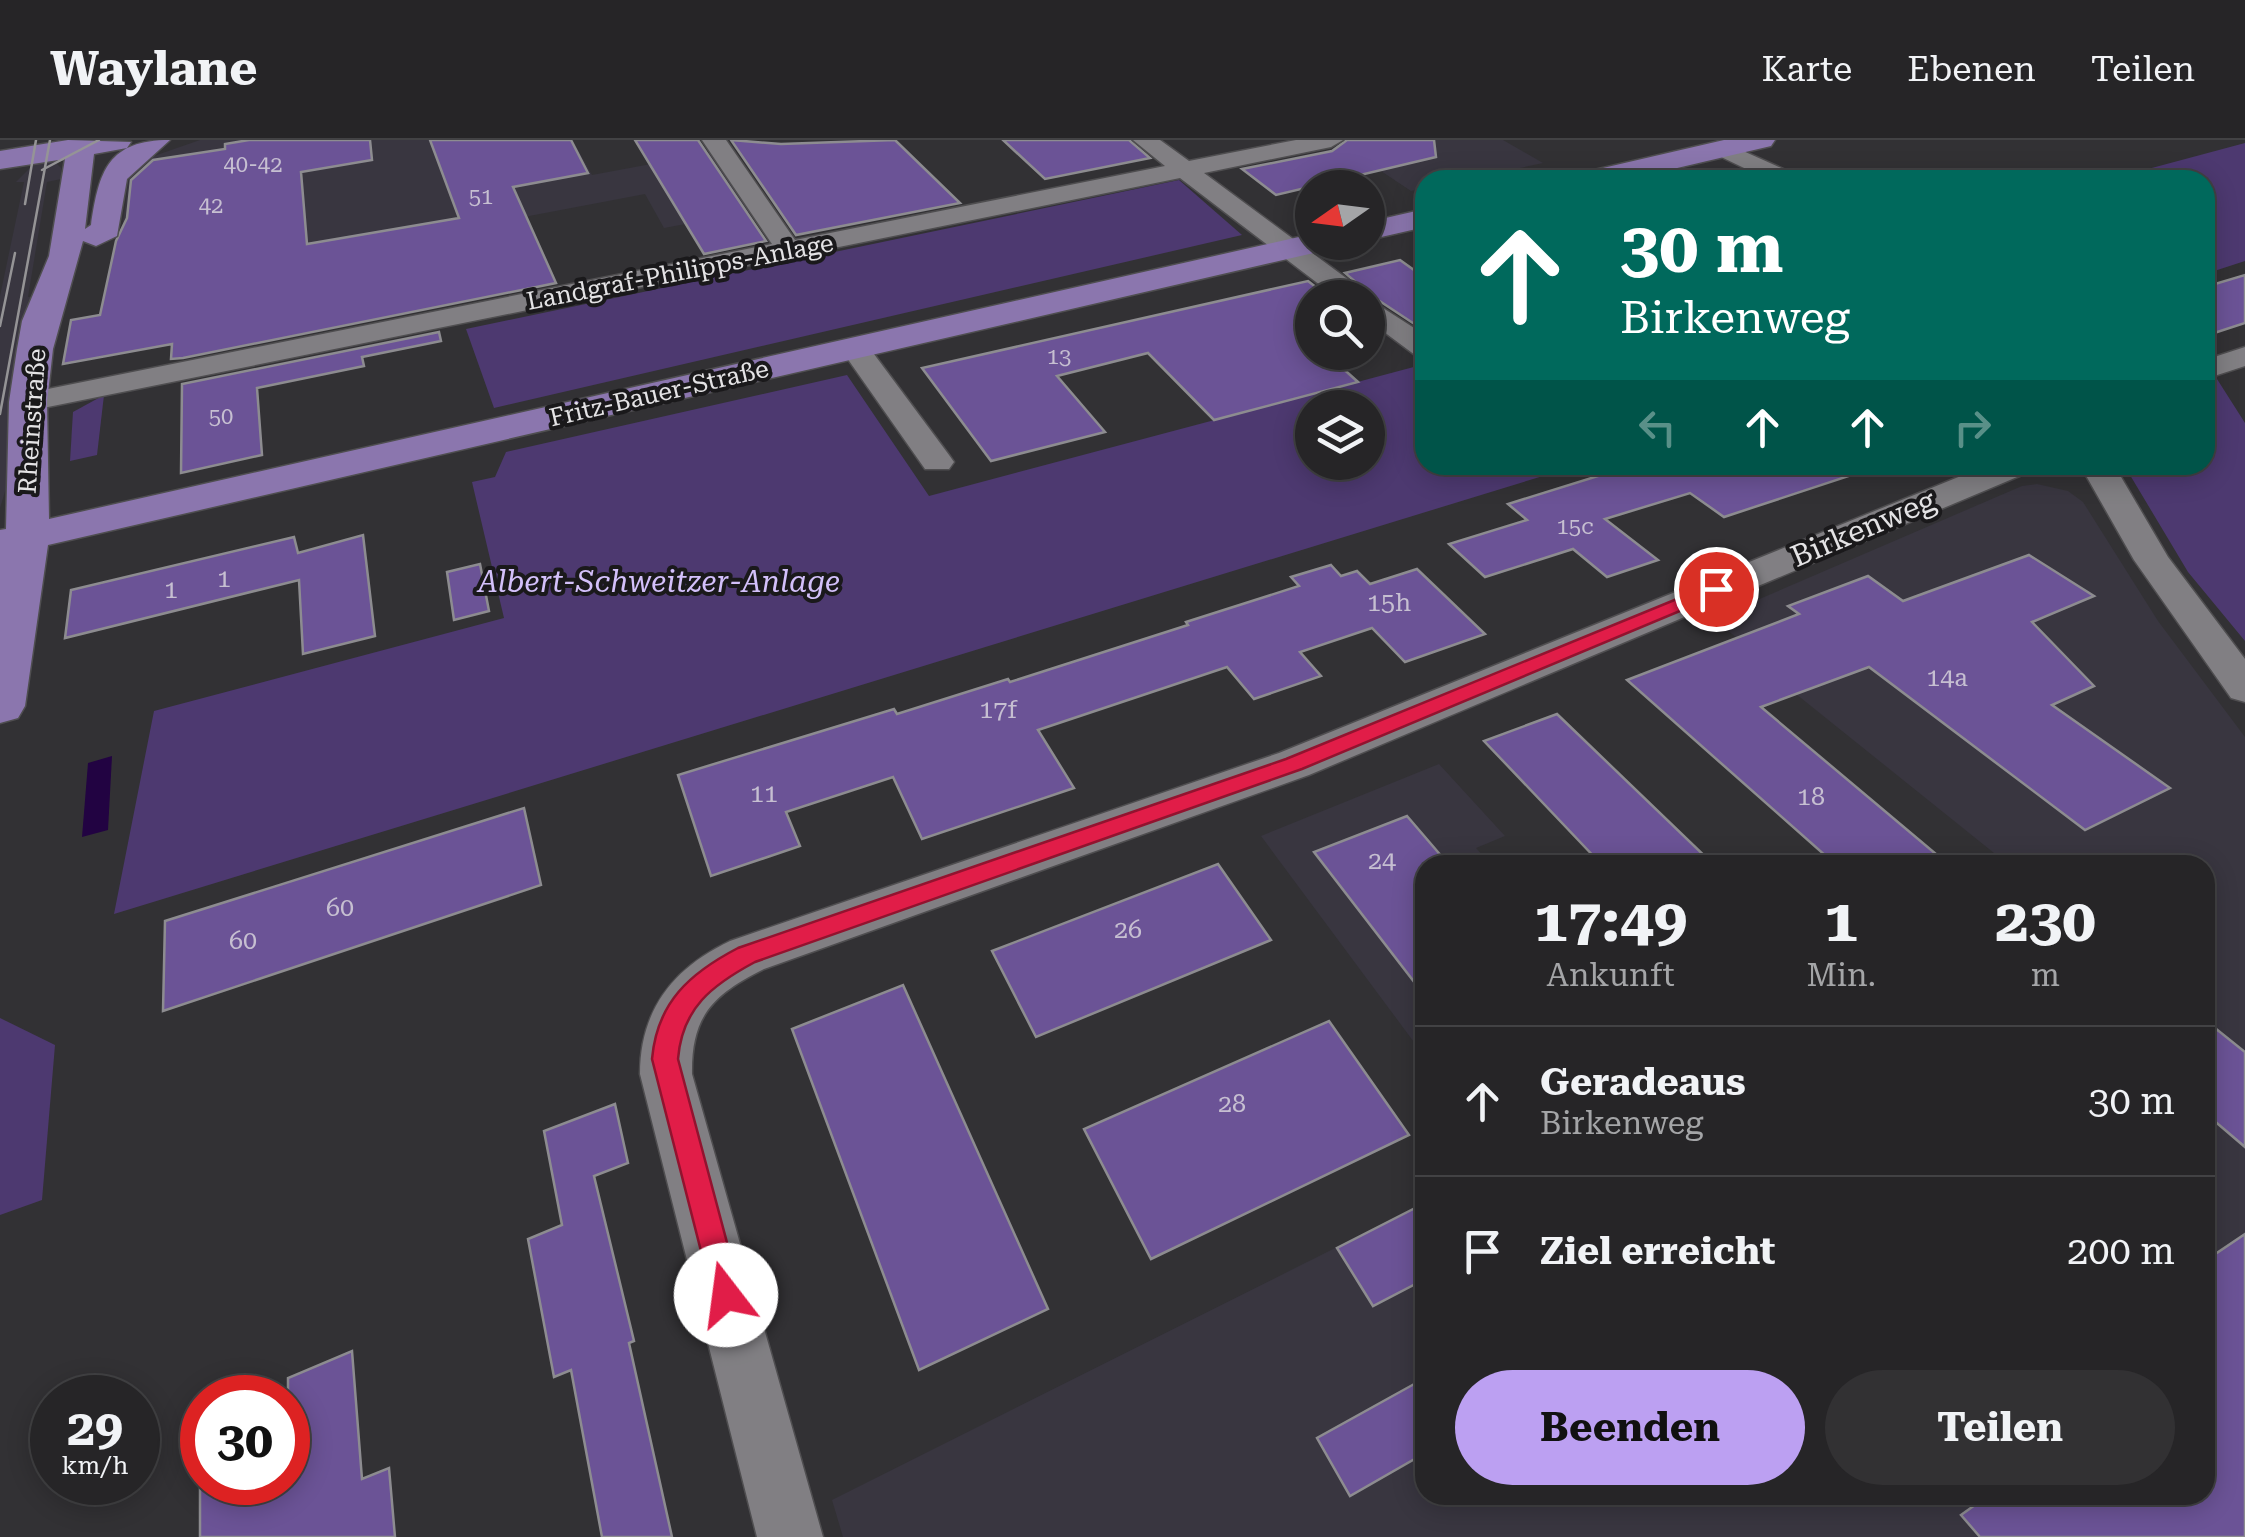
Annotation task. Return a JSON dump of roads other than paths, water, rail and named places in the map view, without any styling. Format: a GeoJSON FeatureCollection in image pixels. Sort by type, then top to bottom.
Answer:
{"type":"FeatureCollection","features":[{"type":"Feature","properties":{"kind":"main road"},"geometry":{"type":"LineString","coordinates":[[7,153],[130,140]]}},
{"type":"Feature","properties":{"kind":"main road"},"geometry":{"type":"LineString","coordinates":[[65,256],[106,229],[113,176],[156,140]]}},
{"type":"Feature","properties":{"kind":"main road"},"geometry":{"type":"LineString","coordinates":[[1622,170],[1709,144],[1761,140]]}},
{"type":"Feature","properties":{"kind":"main road","name":"Rheinstraße"},"geometry":{"type":"LineString","coordinates":[[0,706],[28,402],[40,321],[65,256],[81,144]]}},
{"type":"Feature","properties":{"kind":"main road"},"geometry":{"type":"LineString","coordinates":[[1385,227],[1415,220]]}},
{"type":"Feature","properties":{"kind":"main road","name":"Fritz-Bauer-Straße"},"geometry":{"type":"LineString","coordinates":[[13,540],[1295,248]]}},
{"type":"Feature","properties":{"kind":"street"},"geometry":{"type":"LineString","coordinates":[[714,140],[789,250]]}},
{"type":"Feature","properties":{"kind":"street"},"geometry":{"type":"LineString","coordinates":[[1145,140],[1184,171],[1295,240]]}},
{"type":"Feature","properties":{"kind":"street","name":"Landgraf-Philipps-Anlage"},"geometry":{"type":"LineString","coordinates":[[28,402],[1330,140]]}},
{"type":"Feature","properties":{"kind":"street"},"geometry":{"type":"LineString","coordinates":[[1709,144],[1766,170]]}},
{"type":"Feature","properties":{"kind":"street"},"geometry":{"type":"LineString","coordinates":[[1318,260],[1337,280]]}},
{"type":"Feature","properties":{"kind":"street"},"geometry":{"type":"LineString","coordinates":[[1385,320],[1415,342]]}},
{"type":"Feature","properties":{"kind":"street"},"geometry":{"type":"LineString","coordinates":[[855,348],[937,462]]}},
{"type":"Feature","properties":{"kind":"street"},"geometry":{"type":"LineString","coordinates":[[2215,366],[2245,356]]}},
{"type":"Feature","properties":{"kind":"street","name":"Birkenweg"},"geometry":{"type":"LineString","coordinates":[[790,1537],[670,1088],[665,1059],[670,1022],[691,991],[734,961],[1309,758],[1993,475]]}},
{"type":"Feature","properties":{"kind":"street"},"geometry":{"type":"LineString","coordinates":[[2103,475],[2152,560],[2245,688]]}},
{"type":"Feature","properties":{"kind":"tram line"},"geometry":{"type":"LineString","coordinates":[[25,204],[36,140]]}},
{"type":"Feature","properties":{"kind":"tram line"},"geometry":{"type":"LineString","coordinates":[[45,169],[50,140]]}},
{"type":"Feature","properties":{"kind":"tram line"},"geometry":{"type":"LineString","coordinates":[[45,169],[99,140]]}},
{"type":"Feature","properties":{"kind":"tram line"},"geometry":{"type":"LineString","coordinates":[[0,414],[45,169]]}},
{"type":"Feature","properties":{"kind":"tram line"},"geometry":{"type":"LineString","coordinates":[[0,326],[15,253]]}},
{"type":"Feature","properties":{"kind":"park label","name":"Albert-Schweitzer-Anlage"},"geometry":{"type":"Point","coordinates":[659,581]}}]}
